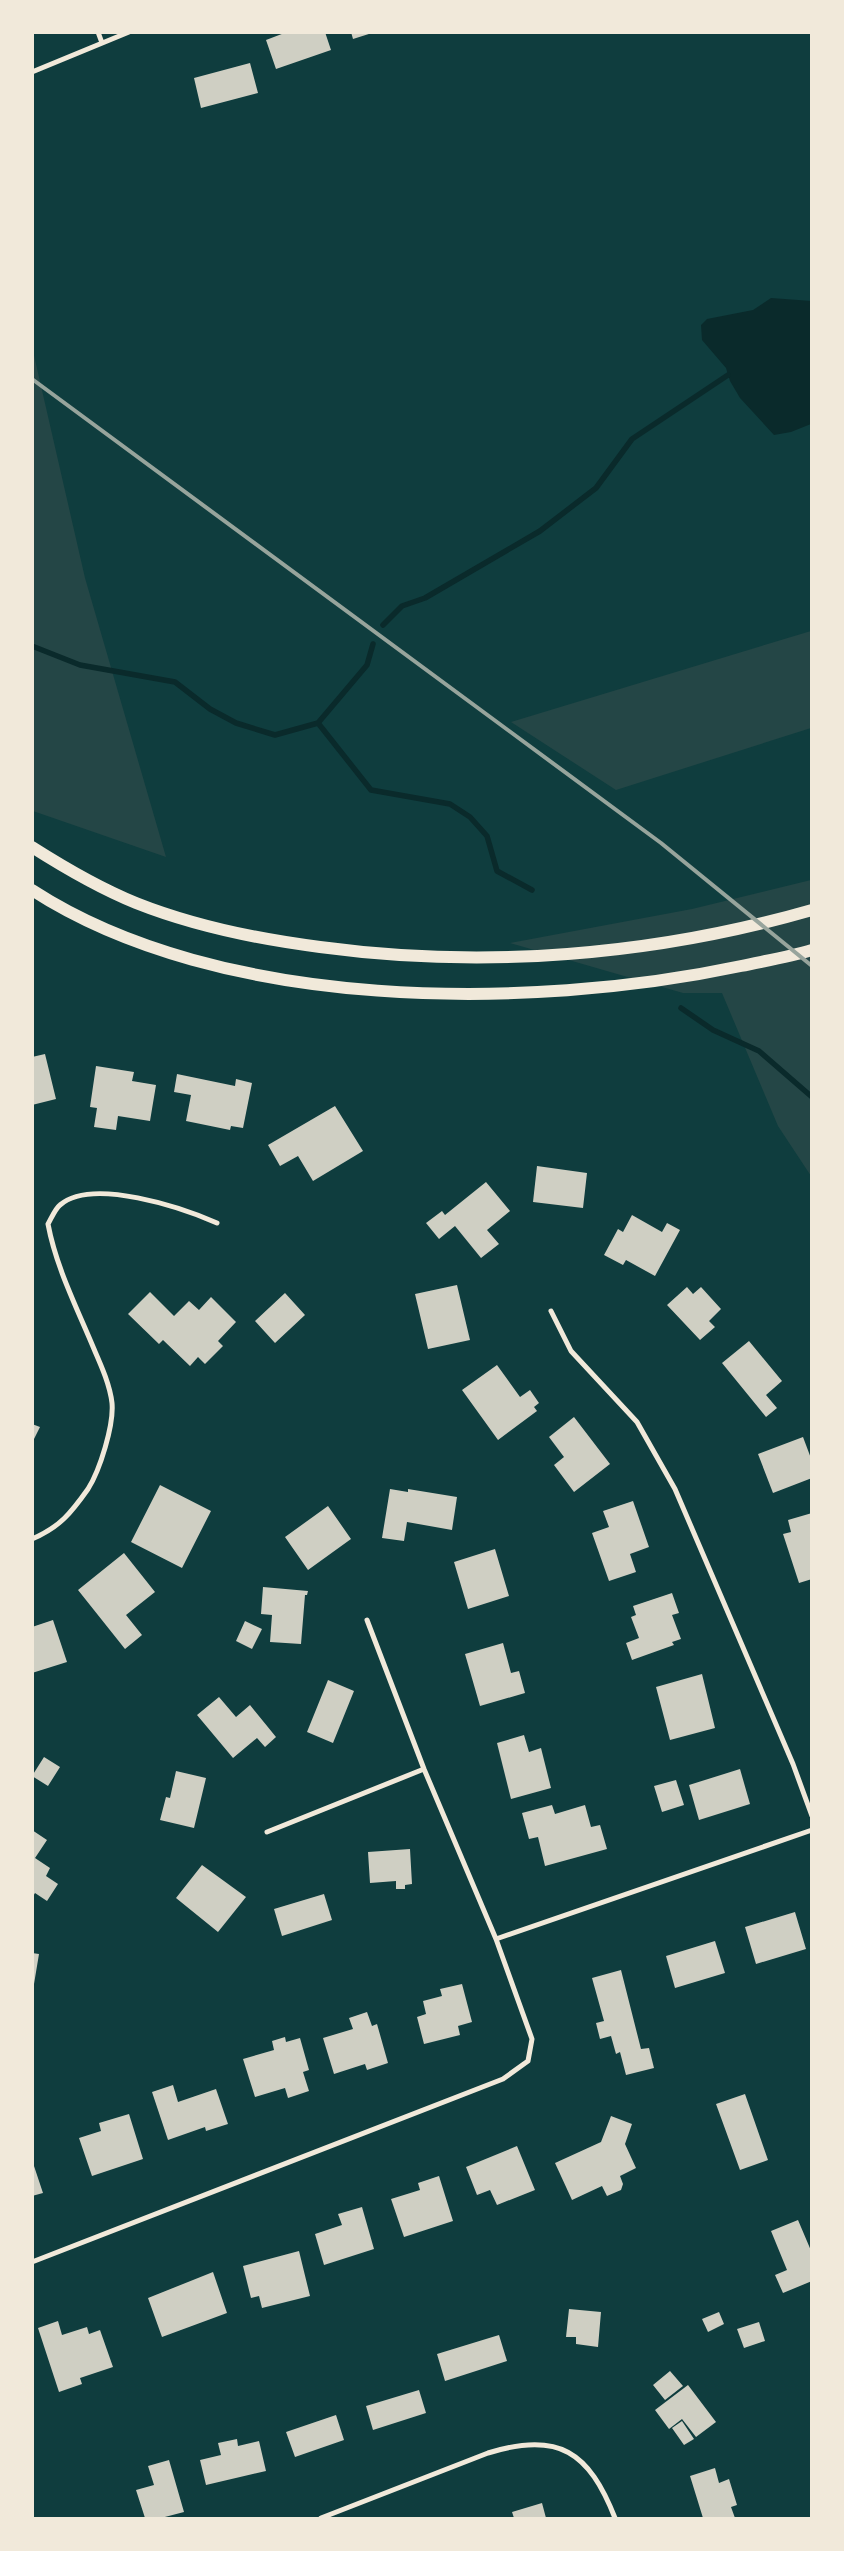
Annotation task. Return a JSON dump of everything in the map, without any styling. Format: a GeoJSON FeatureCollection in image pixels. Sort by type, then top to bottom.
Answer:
{"type":"FeatureCollection","features":[{"type":"Feature","properties":{"kind":"main road"},"geometry":{"type":"LineString","coordinates":[[32,847],[74,873],[134,902],[229,932],[295,944],[364,953],[438,957],[516,958],[650,946],[716,934],[812,910]]}},
{"type":"Feature","properties":{"kind":"main road"},"geometry":{"type":"LineString","coordinates":[[32,890],[124,938],[189,959],[258,975],[345,987],[447,993],[539,993],[692,976],[812,950]]}},
{"type":"Feature","properties":{"kind":"street"},"geometry":{"type":"LineString","coordinates":[[98,32],[102,43]]}},
{"type":"Feature","properties":{"kind":"street"},"geometry":{"type":"LineString","coordinates":[[32,72],[129,32]]}},
{"type":"Feature","properties":{"kind":"street"},"geometry":{"type":"LineString","coordinates":[[32,1539],[47,1532],[70,1515],[97,1475],[106,1445],[112,1403],[102,1367],[52,1246],[48,1224],[60,1205],[81,1194],[115,1194],[185,1210],[217,1223]]}},
{"type":"Feature","properties":{"kind":"street"},"geometry":{"type":"LineString","coordinates":[[551,1311],[570,1351],[637,1422],[675,1489],[793,1764],[812,1816]]}},
{"type":"Feature","properties":{"kind":"street"},"geometry":{"type":"LineString","coordinates":[[32,2262],[503,2079],[528,2061],[532,2039],[496,1939],[424,1769],[367,1620]]}},
{"type":"Feature","properties":{"kind":"street"},"geometry":{"type":"LineString","coordinates":[[267,1832],[424,1769]]}},
{"type":"Feature","properties":{"kind":"street"},"geometry":{"type":"LineString","coordinates":[[496,1939],[812,1830]]}},
{"type":"Feature","properties":{"kind":"street"},"geometry":{"type":"LineString","coordinates":[[321,2518],[488,2453],[513,2445],[535,2443],[550,2445],[567,2451],[590,2470],[602,2488],[615,2518]]}},
{"type":"Feature","properties":{"kind":"shaded area"},"geometry":{"type":"Polygon","coordinates":[[[771,298],[812,301],[811,424],[791,432],[774,435],[740,398],[730,381],[726,368],[702,340],[701,325],[707,319],[753,310],[771,298]]]}},
{"type":"Feature","properties":{"kind":"shaded area"},"geometry":{"type":"Polygon","coordinates":[[[33,351],[85,578],[166,857],[33,811],[33,351]]]}},
{"type":"Feature","properties":{"kind":"shaded area"},"geometry":{"type":"Polygon","coordinates":[[[811,631],[811,728],[616,790],[511,722],[811,631]]]}},
{"type":"Feature","properties":{"kind":"shaded area"},"geometry":{"type":"Polygon","coordinates":[[[811,880],[811,1176],[778,1126],[722,993],[683,993],[510,943],[692,909],[811,880]]]}},
{"type":"Feature","properties":{"kind":"building"},"geometry":{"type":"Polygon","coordinates":[[[287,32],[325,32],[331,50],[276,69],[266,40],[287,32]]]}},
{"type":"Feature","properties":{"kind":"building"},"geometry":{"type":"Polygon","coordinates":[[[351,32],[372,32],[372,33],[353,39],[351,32]]]}},
{"type":"Feature","properties":{"kind":"building"},"geometry":{"type":"Polygon","coordinates":[[[250,63],[258,93],[201,108],[194,78],[250,63]]]}},
{"type":"Feature","properties":{"kind":"building"},"geometry":{"type":"Polygon","coordinates":[[[45,1054],[56,1099],[32,1105],[32,1057],[45,1054]]]}},
{"type":"Feature","properties":{"kind":"building"},"geometry":{"type":"Polygon","coordinates":[[[96,1066],[134,1072],[132,1081],[156,1085],[150,1121],[118,1116],[116,1130],[94,1127],[97,1108],[90,1107],[96,1066]]]}},
{"type":"Feature","properties":{"kind":"building"},"geometry":{"type":"Polygon","coordinates":[[[177,1074],[235,1086],[236,1079],[252,1083],[243,1128],[231,1126],[230,1130],[186,1121],[191,1095],[174,1092],[177,1074]]]}},
{"type":"Feature","properties":{"kind":"building"},"geometry":{"type":"Polygon","coordinates":[[[335,1106],[363,1151],[313,1181],[298,1156],[280,1166],[268,1145],[335,1106]]]}},
{"type":"Feature","properties":{"kind":"building"},"geometry":{"type":"Polygon","coordinates":[[[537,1166],[587,1173],[583,1208],[533,1202],[537,1166]]]}},
{"type":"Feature","properties":{"kind":"building"},"geometry":{"type":"Polygon","coordinates":[[[486,1182],[510,1211],[487,1230],[499,1244],[481,1258],[455,1226],[439,1239],[426,1223],[442,1211],[445,1215],[486,1182]]]}},
{"type":"Feature","properties":{"kind":"building"},"geometry":{"type":"Polygon","coordinates":[[[632,1215],[662,1232],[667,1223],[680,1230],[655,1276],[626,1260],[623,1265],[604,1255],[618,1229],[623,1232],[632,1215]]]}},
{"type":"Feature","properties":{"kind":"building"},"geometry":{"type":"Polygon","coordinates":[[[457,1285],[470,1340],[428,1349],[415,1294],[457,1285]]]}},
{"type":"Feature","properties":{"kind":"building"},"geometry":{"type":"Polygon","coordinates":[[[687,1287],[693,1294],[701,1287],[721,1309],[709,1321],[715,1327],[700,1340],[667,1305],[687,1287]]]}},
{"type":"Feature","properties":{"kind":"building"},"geometry":{"type":"Polygon","coordinates":[[[150,1292],[174,1316],[189,1301],[199,1310],[211,1297],[236,1322],[218,1341],[223,1346],[205,1364],[198,1357],[190,1366],[163,1340],[159,1344],[128,1314],[150,1292]]]}},
{"type":"Feature","properties":{"kind":"building"},"geometry":{"type":"Polygon","coordinates":[[[285,1293],[305,1315],[275,1343],[255,1321],[285,1293]]]}},
{"type":"Feature","properties":{"kind":"building"},"geometry":{"type":"Polygon","coordinates":[[[749,1341],[782,1381],[766,1395],[777,1408],[766,1417],[722,1363],[749,1341]]]}},
{"type":"Feature","properties":{"kind":"building"},"geometry":{"type":"Polygon","coordinates":[[[497,1365],[520,1397],[530,1390],[539,1403],[534,1407],[537,1411],[498,1440],[462,1390],[497,1365]]]}},
{"type":"Feature","properties":{"kind":"building"},"geometry":{"type":"Polygon","coordinates":[[[574,1417],[610,1464],[574,1492],[554,1465],[564,1457],[549,1437],[574,1417]]]}},
{"type":"Feature","properties":{"kind":"building"},"geometry":{"type":"Polygon","coordinates":[[[32,1424],[40,1427],[32,1443],[32,1424]]]}},
{"type":"Feature","properties":{"kind":"building"},"geometry":{"type":"Polygon","coordinates":[[[803,1437],[812,1461],[812,1478],[773,1493],[758,1454],[803,1437]]]}},
{"type":"Feature","properties":{"kind":"building"},"geometry":{"type":"Polygon","coordinates":[[[160,1485],[211,1511],[182,1568],[131,1542],[160,1485]]]}},
{"type":"Feature","properties":{"kind":"building"},"geometry":{"type":"Polygon","coordinates":[[[390,1489],[408,1492],[408,1489],[457,1497],[452,1530],[407,1522],[404,1541],[382,1538],[390,1489]]]}},
{"type":"Feature","properties":{"kind":"building"},"geometry":{"type":"Polygon","coordinates":[[[633,1501],[649,1547],[630,1554],[636,1572],[609,1581],[592,1533],[609,1527],[603,1511],[633,1501]]]}},
{"type":"Feature","properties":{"kind":"building"},"geometry":{"type":"Polygon","coordinates":[[[328,1506],[351,1539],[308,1570],[285,1537],[328,1506]]]}},
{"type":"Feature","properties":{"kind":"building"},"geometry":{"type":"Polygon","coordinates":[[[812,1513],[812,1579],[799,1583],[783,1534],[791,1532],[788,1520],[812,1513]]]}},
{"type":"Feature","properties":{"kind":"building"},"geometry":{"type":"Polygon","coordinates":[[[495,1549],[509,1596],[468,1609],[454,1562],[495,1549]]]}},
{"type":"Feature","properties":{"kind":"building"},"geometry":{"type":"Polygon","coordinates":[[[124,1553],[155,1592],[126,1615],[142,1635],[125,1649],[78,1590],[124,1553]]]}},
{"type":"Feature","properties":{"kind":"building"},"geometry":{"type":"Polygon","coordinates":[[[263,1587],[308,1591],[307,1595],[305,1595],[301,1644],[270,1642],[272,1615],[261,1614],[263,1587]]]}},
{"type":"Feature","properties":{"kind":"building"},"geometry":{"type":"Polygon","coordinates":[[[672,1593],[679,1613],[672,1615],[681,1639],[672,1642],[674,1645],[632,1660],[626,1643],[639,1638],[631,1617],[636,1615],[633,1606],[672,1593]]]}},
{"type":"Feature","properties":{"kind":"building"},"geometry":{"type":"Polygon","coordinates":[[[53,1620],[67,1662],[32,1673],[32,1627],[53,1620]]]}},
{"type":"Feature","properties":{"kind":"building"},"geometry":{"type":"Polygon","coordinates":[[[245,1621],[262,1629],[252,1649],[236,1641],[245,1621]]]}},
{"type":"Feature","properties":{"kind":"building"},"geometry":{"type":"Polygon","coordinates":[[[503,1643],[511,1673],[519,1671],[525,1693],[480,1706],[465,1654],[503,1643]]]}},
{"type":"Feature","properties":{"kind":"building"},"geometry":{"type":"Polygon","coordinates":[[[702,1674],[715,1728],[670,1740],[656,1687],[702,1674]]]}},
{"type":"Feature","properties":{"kind":"building"},"geometry":{"type":"Polygon","coordinates":[[[328,1680],[354,1691],[333,1743],[307,1732],[328,1680]]]}},
{"type":"Feature","properties":{"kind":"building"},"geometry":{"type":"Polygon","coordinates":[[[219,1697],[236,1717],[250,1705],[276,1737],[265,1747],[257,1738],[233,1758],[197,1715],[219,1697]]]}},
{"type":"Feature","properties":{"kind":"building"},"geometry":{"type":"Polygon","coordinates":[[[524,1735],[529,1752],[541,1748],[551,1788],[511,1799],[497,1743],[524,1735]]]}},
{"type":"Feature","properties":{"kind":"building"},"geometry":{"type":"Polygon","coordinates":[[[44,1757],[60,1767],[48,1786],[32,1776],[44,1757]]]}},
{"type":"Feature","properties":{"kind":"building"},"geometry":{"type":"Polygon","coordinates":[[[740,1769],[750,1804],[699,1820],[689,1785],[740,1769]]]}},
{"type":"Feature","properties":{"kind":"building"},"geometry":{"type":"Polygon","coordinates":[[[176,1771],[206,1778],[194,1828],[160,1820],[166,1797],[170,1798],[176,1771]]]}},
{"type":"Feature","properties":{"kind":"building"},"geometry":{"type":"Polygon","coordinates":[[[676,1780],[684,1805],[662,1812],[654,1786],[676,1780]]]}},
{"type":"Feature","properties":{"kind":"building"},"geometry":{"type":"Polygon","coordinates":[[[552,1805],[555,1814],[585,1805],[591,1827],[600,1825],[607,1849],[545,1866],[538,1837],[529,1839],[522,1813],[552,1805]]]}},
{"type":"Feature","properties":{"kind":"building"},"geometry":{"type":"Polygon","coordinates":[[[32,1830],[47,1840],[35,1858],[50,1868],[46,1876],[58,1884],[47,1901],[35,1893],[32,1898],[32,1830]]]}},
{"type":"Feature","properties":{"kind":"building"},"geometry":{"type":"Polygon","coordinates":[[[410,1849],[412,1884],[405,1885],[405,1889],[396,1889],[396,1881],[370,1883],[368,1852],[410,1849]]]}},
{"type":"Feature","properties":{"kind":"building"},"geometry":{"type":"Polygon","coordinates":[[[202,1865],[246,1897],[218,1932],[176,1898],[202,1865]]]}},
{"type":"Feature","properties":{"kind":"building"},"geometry":{"type":"Polygon","coordinates":[[[324,1894],[332,1920],[282,1936],[274,1909],[324,1894]]]}},
{"type":"Feature","properties":{"kind":"building"},"geometry":{"type":"Polygon","coordinates":[[[795,1912],[806,1949],[756,1964],[745,1927],[795,1912]]]}},
{"type":"Feature","properties":{"kind":"building"},"geometry":{"type":"Polygon","coordinates":[[[715,1941],[725,1973],[675,1988],[666,1956],[715,1941]]]}},
{"type":"Feature","properties":{"kind":"building"},"geometry":{"type":"Polygon","coordinates":[[[32,1953],[39,1954],[34,1984],[32,1984],[32,1953]]]}},
{"type":"Feature","properties":{"kind":"building"},"geometry":{"type":"Polygon","coordinates":[[[621,1970],[641,2049],[649,2048],[654,2068],[626,2075],[620,2052],[616,2054],[611,2036],[600,2039],[596,2023],[604,2021],[592,1978],[621,1970]]]}},
{"type":"Feature","properties":{"kind":"building"},"geometry":{"type":"Polygon","coordinates":[[[462,1984],[472,2022],[458,2026],[460,2035],[424,2044],[417,2017],[426,2014],[423,2001],[442,1996],[440,1989],[462,1984]]]}},
{"type":"Feature","properties":{"kind":"building"},"geometry":{"type":"Polygon","coordinates":[[[367,2012],[372,2026],[377,2024],[388,2063],[367,2070],[365,2064],[334,2074],[323,2038],[353,2029],[349,2018],[367,2012]]]}},
{"type":"Feature","properties":{"kind":"building"},"geometry":{"type":"Polygon","coordinates":[[[285,2037],[286,2042],[300,2038],[309,2070],[303,2072],[309,2091],[288,2098],[285,2088],[255,2097],[243,2059],[274,2050],[272,2041],[285,2037]]]}},
{"type":"Feature","properties":{"kind":"building"},"geometry":{"type":"Polygon","coordinates":[[[173,2085],[178,2102],[216,2089],[228,2124],[206,2131],[205,2127],[168,2140],[152,2092],[173,2085]]]}},
{"type":"Feature","properties":{"kind":"building"},"geometry":{"type":"Polygon","coordinates":[[[745,2094],[768,2160],[740,2170],[716,2104],[745,2094]]]}},
{"type":"Feature","properties":{"kind":"building"},"geometry":{"type":"Polygon","coordinates":[[[129,2114],[143,2159],[92,2176],[79,2138],[101,2131],[99,2123],[129,2114]]]}},
{"type":"Feature","properties":{"kind":"building"},"geometry":{"type":"Polygon","coordinates":[[[611,2116],[632,2124],[625,2144],[636,2168],[620,2176],[623,2184],[621,2190],[607,2196],[602,2186],[572,2200],[555,2163],[601,2142],[611,2116]]]}},
{"type":"Feature","properties":{"kind":"building"},"geometry":{"type":"Polygon","coordinates":[[[517,2146],[535,2190],[497,2205],[490,2190],[477,2195],[466,2167],[517,2146]]]}},
{"type":"Feature","properties":{"kind":"building"},"geometry":{"type":"Polygon","coordinates":[[[32,2160],[43,2193],[32,2196],[32,2160]]]}},
{"type":"Feature","properties":{"kind":"building"},"geometry":{"type":"Polygon","coordinates":[[[439,2176],[453,2221],[404,2237],[391,2199],[420,2190],[418,2183],[439,2176]]]}},
{"type":"Feature","properties":{"kind":"building"},"geometry":{"type":"Polygon","coordinates":[[[362,2207],[374,2249],[324,2265],[315,2234],[342,2225],[338,2214],[362,2207]]]}},
{"type":"Feature","properties":{"kind":"building"},"geometry":{"type":"Polygon","coordinates":[[[798,2220],[812,2253],[812,2281],[783,2293],[775,2275],[787,2270],[771,2231],[798,2220]]]}},
{"type":"Feature","properties":{"kind":"building"},"geometry":{"type":"Polygon","coordinates":[[[299,2251],[310,2296],[262,2308],[259,2296],[251,2298],[243,2266],[299,2251]]]}},
{"type":"Feature","properties":{"kind":"building"},"geometry":{"type":"Polygon","coordinates":[[[213,2272],[227,2313],[162,2337],[148,2298],[213,2272]]]}},
{"type":"Feature","properties":{"kind":"building"},"geometry":{"type":"Polygon","coordinates":[[[569,2309],[601,2312],[598,2347],[576,2344],[576,2337],[566,2337],[569,2309]]]}},
{"type":"Feature","properties":{"kind":"building"},"geometry":{"type":"Polygon","coordinates":[[[719,2312],[724,2324],[708,2332],[702,2319],[719,2312]]]}},
{"type":"Feature","properties":{"kind":"building"},"geometry":{"type":"Polygon","coordinates":[[[58,2321],[62,2335],[87,2327],[89,2334],[100,2330],[113,2367],[80,2378],[82,2384],[59,2392],[38,2328],[58,2321]]]}},
{"type":"Feature","properties":{"kind":"building"},"geometry":{"type":"Polygon","coordinates":[[[759,2322],[765,2341],[744,2348],[737,2329],[759,2322]]]}},
{"type":"Feature","properties":{"kind":"building"},"geometry":{"type":"Polygon","coordinates":[[[499,2335],[507,2361],[445,2381],[437,2354],[499,2335]]]}},
{"type":"Feature","properties":{"kind":"building"},"geometry":{"type":"Polygon","coordinates":[[[670,2371],[683,2386],[665,2400],[653,2385],[670,2371]]]}},
{"type":"Feature","properties":{"kind":"building"},"geometry":{"type":"Polygon","coordinates":[[[688,2385],[716,2422],[696,2437],[682,2419],[669,2429],[655,2410],[688,2385]]]}},
{"type":"Feature","properties":{"kind":"building"},"geometry":{"type":"Polygon","coordinates":[[[419,2390],[426,2413],[373,2430],[366,2406],[419,2390]]]}},
{"type":"Feature","properties":{"kind":"building"},"geometry":{"type":"Polygon","coordinates":[[[336,2415],[344,2440],[295,2457],[286,2432],[336,2415]]]}},
{"type":"Feature","properties":{"kind":"building"},"geometry":{"type":"Polygon","coordinates":[[[682,2421],[694,2439],[684,2445],[672,2428],[682,2421]]]}},
{"type":"Feature","properties":{"kind":"building"},"geometry":{"type":"Polygon","coordinates":[[[237,2439],[238,2446],[259,2441],[266,2471],[206,2485],[200,2460],[221,2455],[218,2443],[237,2439]]]}},
{"type":"Feature","properties":{"kind":"building"},"geometry":{"type":"Polygon","coordinates":[[[169,2460],[184,2512],[161,2518],[145,2518],[136,2490],[154,2485],[148,2466],[169,2460]]]}},
{"type":"Feature","properties":{"kind":"building"},"geometry":{"type":"Polygon","coordinates":[[[715,2468],[719,2483],[729,2479],[737,2505],[731,2507],[735,2518],[703,2518],[690,2476],[715,2468]]]}},
{"type":"Feature","properties":{"kind":"building"},"geometry":{"type":"Polygon","coordinates":[[[542,2503],[546,2518],[514,2518],[512,2512],[542,2503]]]}},
{"type":"Feature","properties":{"kind":"waterway"},"geometry":{"type":"LineString","coordinates":[[383,625],[402,606],[425,598],[540,531],[596,488],[632,439],[728,375]]}},
{"type":"Feature","properties":{"kind":"waterway"},"geometry":{"type":"LineString","coordinates":[[318,723],[367,665],[373,644]]}},
{"type":"Feature","properties":{"kind":"waterway"},"geometry":{"type":"LineString","coordinates":[[32,646],[80,665],[175,682],[210,709],[236,723],[275,735],[318,723]]}},
{"type":"Feature","properties":{"kind":"waterway"},"geometry":{"type":"LineString","coordinates":[[318,723],[371,790],[450,804],[470,817],[487,836],[497,871],[532,890]]}},
{"type":"Feature","properties":{"kind":"waterway"},"geometry":{"type":"LineString","coordinates":[[681,1008],[713,1030],[759,1051],[812,1097]]}},
{"type":"Feature","properties":{"kind":"railway"},"geometry":{"type":"LineString","coordinates":[[32,379],[661,843],[812,966]]}}]}
